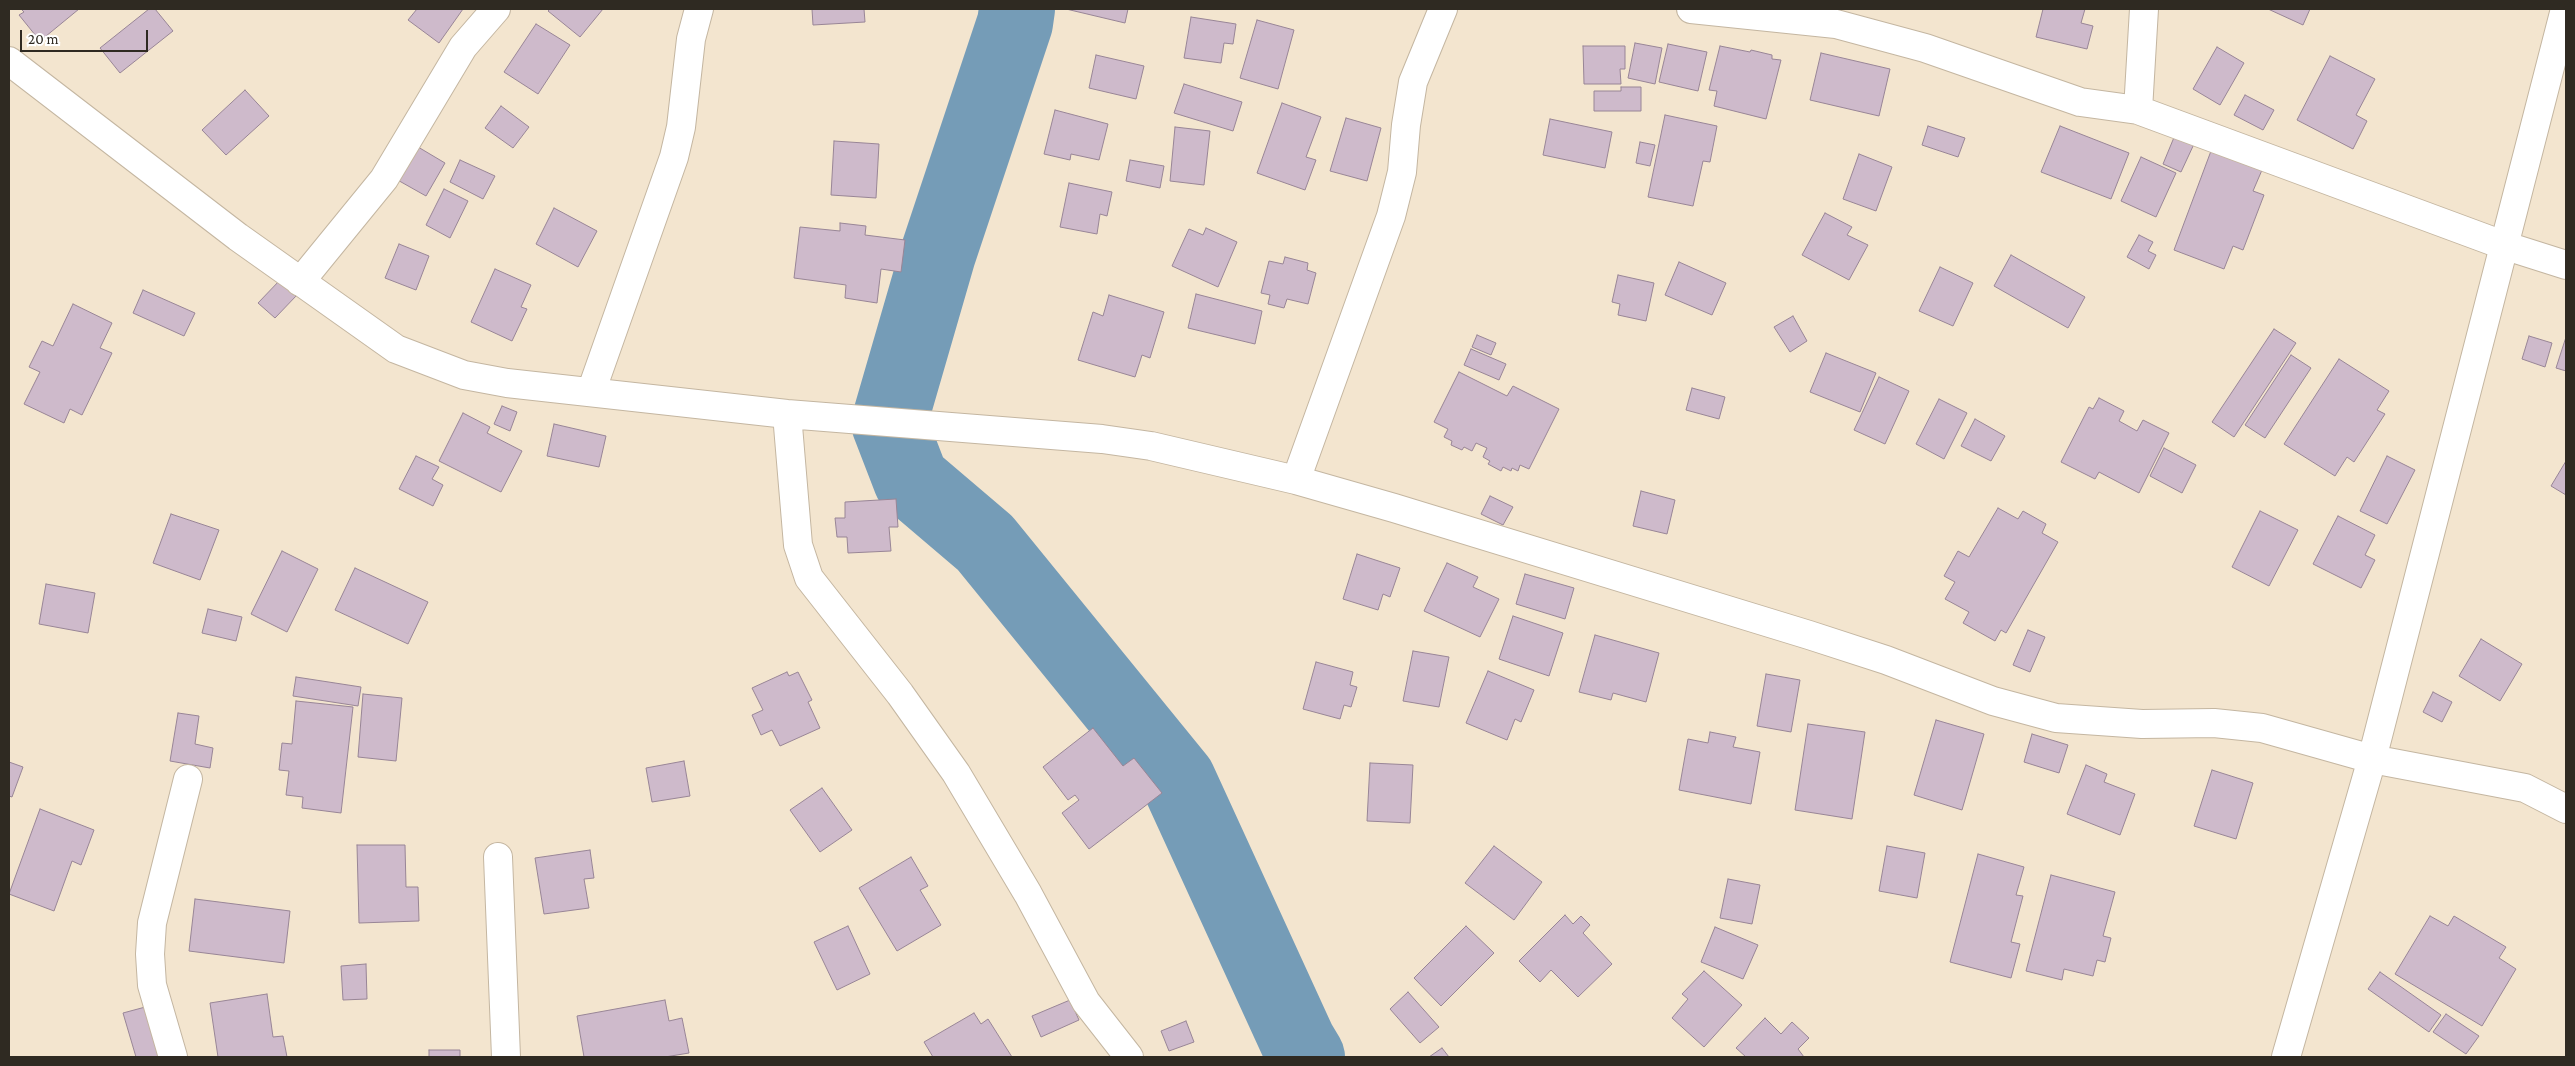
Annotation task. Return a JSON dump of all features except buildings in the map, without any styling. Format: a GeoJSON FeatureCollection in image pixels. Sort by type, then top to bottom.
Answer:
{"type":"FeatureCollection","features":[{"type":"Feature","properties":{"kind":"street"},"geometry":{"type":"LineString","coordinates":[[300,282],[384,178],[463,46],[496,9]]}},
{"type":"Feature","properties":{"kind":"street"},"geometry":{"type":"LineString","coordinates":[[591,392],[674,157],[681,127],[691,39],[699,9]]}},
{"type":"Feature","properties":{"kind":"street"},"geometry":{"type":"LineString","coordinates":[[1296,480],[1391,216],[1402,172],[1406,125],[1414,82],[1443,9]]}},
{"type":"Feature","properties":{"kind":"street"},"geometry":{"type":"LineString","coordinates":[[1691,9],[1836,24],[1949,56],[2080,102],[2138,110],[2503,245],[2566,265]]}},
{"type":"Feature","properties":{"kind":"street"},"geometry":{"type":"LineString","coordinates":[[2138,110],[2144,9]]}},
{"type":"Feature","properties":{"kind":"street"},"geometry":{"type":"LineString","coordinates":[[2286,1057],[2372,759],[2565,9]]}},
{"type":"Feature","properties":{"kind":"street"},"geometry":{"type":"LineString","coordinates":[[9,61],[300,282],[396,349],[464,375],[591,392],[787,414],[1102,439],[1151,446],[1296,480],[1394,508],[1809,635],[1886,660],[1993,701],[2056,718],[2142,724],[2214,722],[2262,728],[2372,759],[2525,788],[2566,809]]}},
{"type":"Feature","properties":{"kind":"street"},"geometry":{"type":"LineString","coordinates":[[787,414],[798,545],[809,578],[911,710],[956,773],[1028,894],[1086,1002],[1129,1057]]}},
{"type":"Feature","properties":{"kind":"street"},"geometry":{"type":"LineString","coordinates":[[173,1057],[152,984],[150,954],[152,923],[188,779]]}},
{"type":"Feature","properties":{"kind":"street"},"geometry":{"type":"LineString","coordinates":[[498,857],[506,1057]]}},
{"type":"Feature","properties":{"kind":"waterway"},"geometry":{"type":"LineString","coordinates":[[1017,9],[1015,23],[938,254],[889,423],[911,480],[985,543],[1178,780],[1298,1042],[1307,1057]]}}]}
